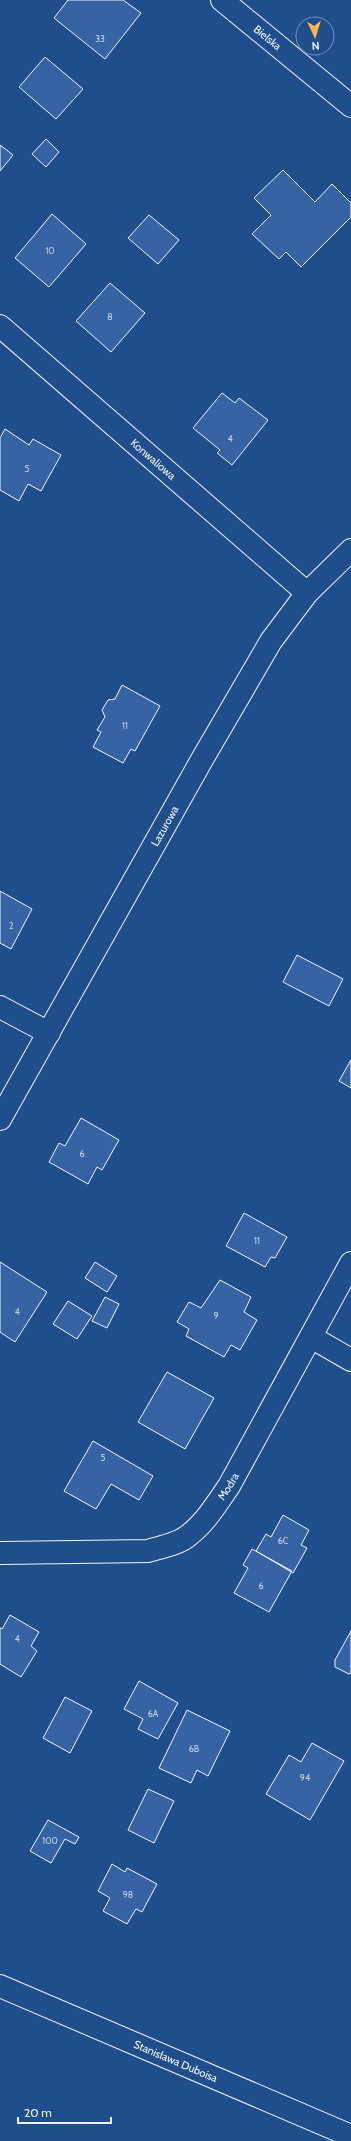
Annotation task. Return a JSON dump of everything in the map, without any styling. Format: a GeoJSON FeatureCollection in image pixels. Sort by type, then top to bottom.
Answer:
{"type":"FeatureCollection","features":[{"type":"Feature","properties":{"kind":"street","name":"Bielska"},"geometry":{"type":"LineString","coordinates":[[222,0],[351,106]]}},
{"type":"Feature","properties":{"kind":"street","name":"Konwaliowa"},"geometry":{"type":"LineString","coordinates":[[0,326],[307,593]]}},
{"type":"Feature","properties":{"kind":"street","name":"Lazurowa"},"geometry":{"type":"LineString","coordinates":[[0,1119],[200,763],[272,641],[307,593],[351,550]]}},
{"type":"Feature","properties":{"kind":"street"},"geometry":{"type":"LineString","coordinates":[[0,1007],[49,1033]]}},
{"type":"Feature","properties":{"kind":"street","name":"Modra"},"geometry":{"type":"LineString","coordinates":[[0,1553],[148,1551],[167,1546],[189,1536],[209,1514],[229,1486],[351,1263]]}},
{"type":"Feature","properties":{"kind":"street"},"geometry":{"type":"LineString","coordinates":[[311,1337],[351,1360]]}},
{"type":"Feature","properties":{"kind":"street","name":"Stanisława Duboisa"},"geometry":{"type":"LineString","coordinates":[[0,1986],[351,2136]]}},
{"type":"Feature","properties":{"kind":"building"},"geometry":{"type":"Polygon","coordinates":[[[68,0],[123,0],[141,13],[105,59],[54,18],[68,0]]]}},
{"type":"Feature","properties":{"kind":"building"},"geometry":{"type":"Polygon","coordinates":[[[45,57],[83,89],[56,119],[19,87],[45,57]]]}},
{"type":"Feature","properties":{"kind":"building"},"geometry":{"type":"Polygon","coordinates":[[[46,139],[59,152],[46,167],[32,154],[46,139]]]}},
{"type":"Feature","properties":{"kind":"building"},"geometry":{"type":"Polygon","coordinates":[[[0,145],[13,155],[0,171],[0,145]]]}},
{"type":"Feature","properties":{"kind":"building"},"geometry":{"type":"Polygon","coordinates":[[[283,170],[315,202],[332,184],[351,203],[351,217],[301,267],[286,252],[279,259],[252,234],[271,215],[254,198],[283,170]]]}},
{"type":"Feature","properties":{"kind":"building"},"geometry":{"type":"Polygon","coordinates":[[[52,214],[86,244],[49,287],[15,258],[52,214]]]}},
{"type":"Feature","properties":{"kind":"building"},"geometry":{"type":"Polygon","coordinates":[[[149,215],[179,240],[158,264],[128,238],[149,215]]]}},
{"type":"Feature","properties":{"kind":"building"},"geometry":{"type":"Polygon","coordinates":[[[110,283],[145,313],[111,352],[76,321],[110,283]]]}},
{"type":"Feature","properties":{"kind":"building"},"geometry":{"type":"Polygon","coordinates":[[[222,393],[235,403],[239,398],[268,420],[232,465],[217,453],[220,450],[193,428],[222,393]]]}},
{"type":"Feature","properties":{"kind":"building"},"geometry":{"type":"Polygon","coordinates":[[[5,429],[29,445],[33,439],[61,455],[41,491],[28,484],[19,501],[0,490],[0,438],[5,429]]]}},
{"type":"Feature","properties":{"kind":"building"},"geometry":{"type":"Polygon","coordinates":[[[122,685],[160,706],[135,751],[131,749],[123,763],[93,747],[101,732],[97,730],[105,717],[102,710],[108,700],[115,699],[122,685]]]}},
{"type":"Feature","properties":{"kind":"building"},"geometry":{"type":"Polygon","coordinates":[[[0,891],[32,909],[11,949],[0,943],[0,891]]]}},
{"type":"Feature","properties":{"kind":"building"},"geometry":{"type":"Polygon","coordinates":[[[297,955],[343,979],[329,1006],[283,982],[297,955]]]}},
{"type":"Feature","properties":{"kind":"building"},"geometry":{"type":"Polygon","coordinates":[[[351,1060],[351,1088],[339,1081],[351,1060]]]}},
{"type":"Feature","properties":{"kind":"building"},"geometry":{"type":"Polygon","coordinates":[[[81,1118],[119,1140],[102,1170],[97,1167],[88,1184],[49,1162],[59,1143],[65,1146],[81,1118]]]}},
{"type":"Feature","properties":{"kind":"building"},"geometry":{"type":"Polygon","coordinates":[[[244,1213],[287,1237],[275,1258],[271,1257],[265,1267],[226,1246],[244,1213]]]}},
{"type":"Feature","properties":{"kind":"building"},"geometry":{"type":"Polygon","coordinates":[[[0,1262],[47,1292],[15,1342],[0,1332],[0,1262]]]}},
{"type":"Feature","properties":{"kind":"building"},"geometry":{"type":"Polygon","coordinates":[[[95,1262],[117,1276],[107,1292],[85,1278],[95,1262]]]}},
{"type":"Feature","properties":{"kind":"building"},"geometry":{"type":"Polygon","coordinates":[[[220,1280],[251,1297],[244,1312],[257,1320],[240,1350],[231,1345],[224,1357],[186,1336],[189,1329],[177,1322],[189,1302],[201,1308],[220,1280]]]}},
{"type":"Feature","properties":{"kind":"building"},"geometry":{"type":"Polygon","coordinates":[[[105,1297],[119,1304],[107,1328],[92,1321],[105,1297]]]}},
{"type":"Feature","properties":{"kind":"building"},"geometry":{"type":"Polygon","coordinates":[[[68,1301],[92,1316],[77,1339],[53,1324],[68,1301]]]}},
{"type":"Feature","properties":{"kind":"building"},"geometry":{"type":"Polygon","coordinates":[[[167,1372],[214,1398],[185,1449],[138,1422],[167,1372]]]}},
{"type":"Feature","properties":{"kind":"building"},"geometry":{"type":"Polygon","coordinates":[[[93,1441],[153,1476],[139,1500],[111,1484],[96,1509],[64,1491],[93,1441]]]}},
{"type":"Feature","properties":{"kind":"building"},"geometry":{"type":"Polygon","coordinates":[[[283,1515],[309,1530],[301,1545],[307,1548],[293,1573],[256,1551],[266,1534],[271,1537],[283,1515]]]}},
{"type":"Feature","properties":{"kind":"building"},"geometry":{"type":"Polygon","coordinates":[[[252,1549],[292,1571],[269,1612],[234,1593],[248,1568],[243,1565],[252,1549]]]}},
{"type":"Feature","properties":{"kind":"building"},"geometry":{"type":"Polygon","coordinates":[[[10,1615],[39,1632],[31,1646],[37,1651],[21,1677],[0,1664],[0,1628],[2,1629],[10,1615]]]}},
{"type":"Feature","properties":{"kind":"building"},"geometry":{"type":"Polygon","coordinates":[[[351,1631],[351,1673],[349,1674],[335,1667],[335,1660],[351,1631]]]}},
{"type":"Feature","properties":{"kind":"building"},"geometry":{"type":"Polygon","coordinates":[[[139,1681],[178,1703],[158,1739],[138,1729],[143,1719],[124,1709],[139,1681]]]}},
{"type":"Feature","properties":{"kind":"building"},"geometry":{"type":"Polygon","coordinates":[[[65,1697],[92,1711],[70,1753],[43,1738],[65,1697]]]}},
{"type":"Feature","properties":{"kind":"building"},"geometry":{"type":"Polygon","coordinates":[[[187,1710],[230,1731],[208,1776],[197,1770],[191,1783],[159,1768],[187,1710]]]}},
{"type":"Feature","properties":{"kind":"building"},"geometry":{"type":"Polygon","coordinates":[[[312,1743],[344,1761],[310,1820],[266,1794],[289,1755],[301,1762],[312,1743]]]}},
{"type":"Feature","properties":{"kind":"building"},"geometry":{"type":"Polygon","coordinates":[[[148,1789],[174,1801],[154,1843],[128,1830],[148,1789]]]}},
{"type":"Feature","properties":{"kind":"building"},"geometry":{"type":"Polygon","coordinates":[[[48,1820],[79,1837],[75,1844],[65,1839],[51,1863],[30,1851],[48,1820]]]}},
{"type":"Feature","properties":{"kind":"building"},"geometry":{"type":"Polygon","coordinates":[[[112,1864],[125,1872],[127,1868],[157,1884],[142,1912],[136,1909],[127,1924],[103,1911],[110,1898],[98,1891],[112,1864]]]}}]}
